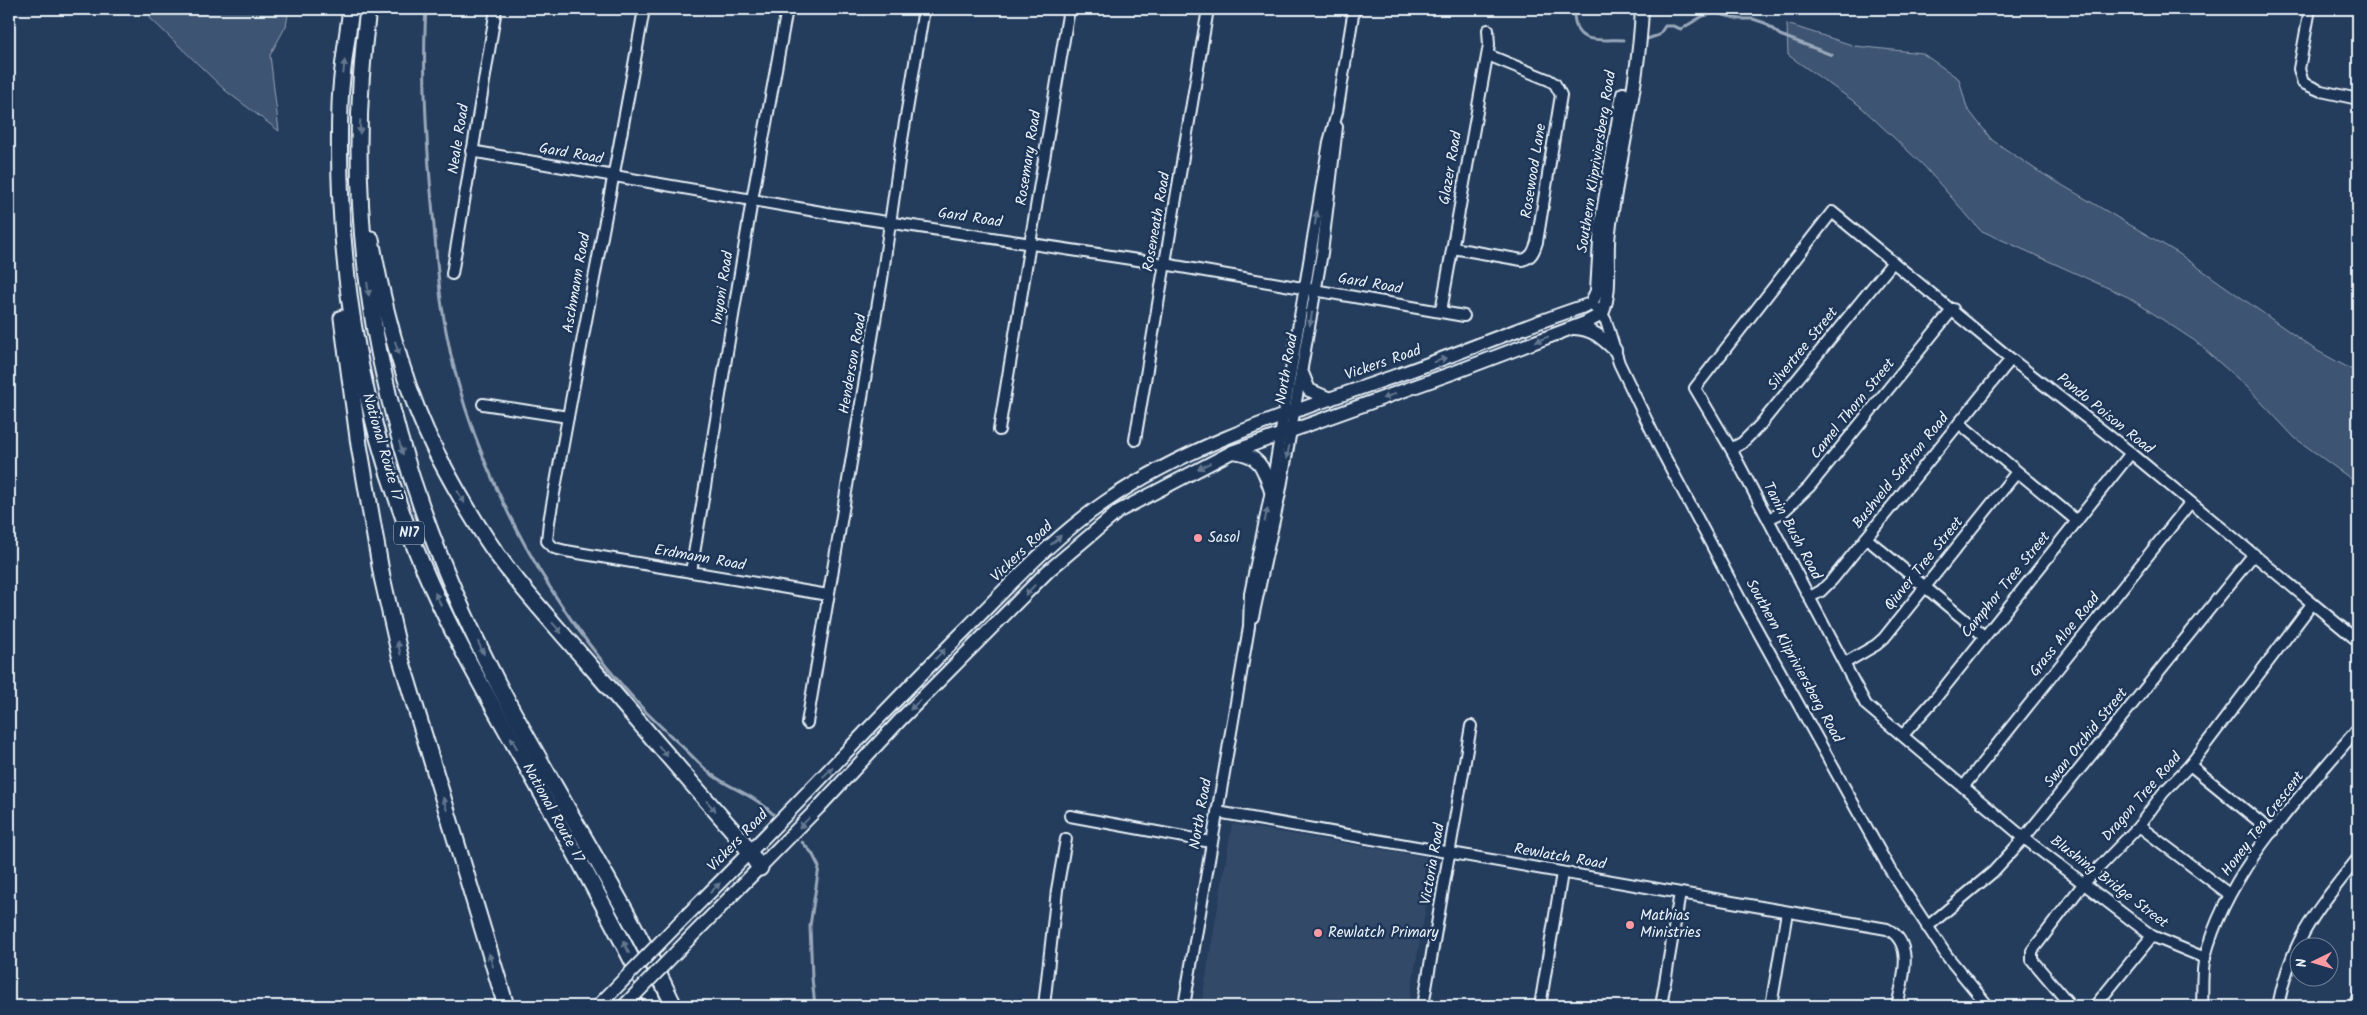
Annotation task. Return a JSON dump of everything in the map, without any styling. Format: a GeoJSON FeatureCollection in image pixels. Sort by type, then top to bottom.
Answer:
{"type":"FeatureCollection","features":[{"type":"Feature","properties":{"kind":"highway","name":"National Route 17"},"geometry":{"type":"LineString","coordinates":[[351,9],[340,102],[343,258],[358,359],[369,405],[401,510],[431,586],[451,627],[488,698],[601,899],[655,1006]]}},
{"type":"Feature","properties":{"kind":"highway","name":"N17"},"geometry":{"type":"LineString","coordinates":[[368,9],[362,85],[360,181],[363,247],[376,346],[402,453],[427,524],[469,625],[497,681],[674,1006]]}},
{"type":"Feature","properties":{"kind":"highway"},"geometry":{"type":"LineString","coordinates":[[340,102],[333,158],[333,240],[347,361],[372,520],[400,656],[506,1006]]}},
{"type":"Feature","properties":{"kind":"highway"},"geometry":{"type":"LineString","coordinates":[[360,181],[378,276],[403,368],[436,451],[457,489],[506,567],[742,840],[760,868]]}},
{"type":"Feature","properties":{"kind":"main road","name":"Southern Klipriviersberg Road"},"geometry":{"type":"LineString","coordinates":[[1591,304],[1597,286],[1601,224],[1631,46],[1635,9]]}},
{"type":"Feature","properties":{"kind":"main road","name":"Southern Klipriviersberg Road"},"geometry":{"type":"LineString","coordinates":[[1602,314],[1607,294],[1609,232],[1637,60],[1642,9]]}},
{"type":"Feature","properties":{"kind":"main road","name":"Vickers Road"},"geometry":{"type":"LineString","coordinates":[[598,1006],[750,853],[928,667],[1037,557],[1085,516],[1137,482],[1193,453],[1289,413],[1591,304]]}},
{"type":"Feature","properties":{"kind":"main road"},"geometry":{"type":"LineString","coordinates":[[624,1006],[760,868],[907,713],[1074,547],[1125,507],[1232,452],[1458,371],[1571,328],[1602,314]]}},
{"type":"Feature","properties":{"kind":"main road"},"geometry":{"type":"LineString","coordinates":[[1571,328],[1589,330],[1598,334],[1614,350]]}},
{"type":"Feature","properties":{"kind":"main road"},"geometry":{"type":"LineString","coordinates":[[1302,373],[1309,390],[1330,399]]}},
{"type":"Feature","properties":{"kind":"main road"},"geometry":{"type":"LineString","coordinates":[[1232,452],[1242,453],[1257,460],[1264,470],[1271,491]]}},
{"type":"Feature","properties":{"kind":"street","name":"Neale Road"},"geometry":{"type":"LineString","coordinates":[[452,274],[496,9]]}},
{"type":"Feature","properties":{"kind":"street","name":"Aschmann Road"},"geometry":{"type":"LineString","coordinates":[[566,551],[550,545],[547,541],[547,534],[612,176],[626,118],[644,9]]}},
{"type":"Feature","properties":{"kind":"street","name":"Inyoni Road"},"geometry":{"type":"LineString","coordinates":[[691,572],[752,200],[788,9]]}},
{"type":"Feature","properties":{"kind":"street","name":"Henderson Road"},"geometry":{"type":"LineString","coordinates":[[808,723],[871,348],[924,9]]}},
{"type":"Feature","properties":{"kind":"street","name":"Rosemary Road"},"geometry":{"type":"LineString","coordinates":[[999,430],[1069,9]]}},
{"type":"Feature","properties":{"kind":"street","name":"Roseneath Road"},"geometry":{"type":"LineString","coordinates":[[1135,440],[1208,9]]}},
{"type":"Feature","properties":{"kind":"street","name":"North Road"},"geometry":{"type":"LineString","coordinates":[[1289,413],[1302,373],[1316,290],[1334,166],[1337,113],[1354,9]]}},
{"type":"Feature","properties":{"kind":"street"},"geometry":{"type":"LineString","coordinates":[[2310,9],[2299,69],[2303,83],[2320,91],[2358,99]]}},
{"type":"Feature","properties":{"kind":"street","name":"Glazer Road"},"geometry":{"type":"LineString","coordinates":[[1441,311],[1488,55],[1488,30]]}},
{"type":"Feature","properties":{"kind":"street","name":"Rosewood Lane"},"geometry":{"type":"LineString","coordinates":[[1453,248],[1522,260],[1529,258],[1534,252],[1537,242],[1561,95],[1555,84],[1549,80],[1488,55]]}},
{"type":"Feature","properties":{"kind":"street","name":"North Road"},"geometry":{"type":"LineString","coordinates":[[1249,627],[1256,608],[1263,578],[1289,413],[1304,288],[1329,142],[1337,113]]}},
{"type":"Feature","properties":{"kind":"street","name":"Gard Road"},"geometry":{"type":"LineString","coordinates":[[471,151],[827,213],[890,221],[1164,264],[1464,316]]}},
{"type":"Feature","properties":{"kind":"street","name":"Pondo Poison Road"},"geometry":{"type":"LineString","coordinates":[[1832,212],[1953,309],[2011,359],[2131,453],[2358,641]]}},
{"type":"Feature","properties":{"kind":"street","name":"Tanin Bush Road"},"geometry":{"type":"LineString","coordinates":[[1832,212],[1695,388],[1732,449],[1866,705],[2024,838]]}},
{"type":"Feature","properties":{"kind":"street","name":"Silvertree Street"},"geometry":{"type":"LineString","coordinates":[[1732,449],[1742,443],[1760,425],[1893,262]]}},
{"type":"Feature","properties":{"kind":"street","name":"Southern Klipriviersberg Road"},"geometry":{"type":"LineString","coordinates":[[1591,304],[1602,314],[1614,350],[1639,407],[1745,608],[1889,868],[1947,956],[1988,1006]]}},
{"type":"Feature","properties":{"kind":"street","name":"Camel Thorn Street"},"geometry":{"type":"LineString","coordinates":[[1768,519],[1783,512],[1809,488],[1953,309]]}},
{"type":"Feature","properties":{"kind":"street","name":"Bushveld Saffron Road"},"geometry":{"type":"LineString","coordinates":[[1810,598],[1821,591],[1832,580],[2011,359]]}},
{"type":"Feature","properties":{"kind":"street"},"geometry":{"type":"LineString","coordinates":[[483,404],[568,417]]}},
{"type":"Feature","properties":{"kind":"street"},"geometry":{"type":"LineString","coordinates":[[1959,423],[2077,521]]}},
{"type":"Feature","properties":{"kind":"street","name":"North Road"},"geometry":{"type":"LineString","coordinates":[[1184,1006],[1249,627],[1250,594],[1271,491],[1286,432]]}},
{"type":"Feature","properties":{"kind":"street","name":"Camphor Tree Street"},"geometry":{"type":"LineString","coordinates":[[1902,735],[1935,698],[2131,453]]}},
{"type":"Feature","properties":{"kind":"street","name":"Qiuver Tree Street"},"geometry":{"type":"LineString","coordinates":[[1845,663],[1876,645],[1884,638],[2017,472]]}},
{"type":"Feature","properties":{"kind":"street","name":"Grass Aloe Road"},"geometry":{"type":"LineString","coordinates":[[1964,786],[2190,503]]}},
{"type":"Feature","properties":{"kind":"street"},"geometry":{"type":"LineString","coordinates":[[1866,538],[1984,636]]}},
{"type":"Feature","properties":{"kind":"street","name":"Erdmann Road"},"geometry":{"type":"LineString","coordinates":[[566,551],[828,595]]}},
{"type":"Feature","properties":{"kind":"street","name":"Swan Orchid Street"},"geometry":{"type":"LineString","coordinates":[[1927,926],[1993,872],[2024,838],[2254,554]]}},
{"type":"Feature","properties":{"kind":"street","name":"Dragon Tree Road"},"geometry":{"type":"LineString","coordinates":[[2071,1006],[2032,960],[2032,951],[2084,883],[2139,826],[2163,793],[2190,765],[2312,604]]}},
{"type":"Feature","properties":{"kind":"street","name":"Victoria Road"},"geometry":{"type":"LineString","coordinates":[[1423,1006],[1471,726]]}},
{"type":"Feature","properties":{"kind":"street","name":"Honey Tea Crescent"},"geometry":{"type":"LineString","coordinates":[[2202,1006],[2205,958],[2229,894],[2272,832],[2358,728]]}},
{"type":"Feature","properties":{"kind":"street"},"geometry":{"type":"LineString","coordinates":[[2190,765],[2272,832]]}},
{"type":"Feature","properties":{"kind":"street","name":"Rewlatch Road"},"geometry":{"type":"LineString","coordinates":[[1216,812],[1887,929],[1901,940],[1904,955],[1897,1006]]}},
{"type":"Feature","properties":{"kind":"street"},"geometry":{"type":"LineString","coordinates":[[1070,816],[1211,842]]}},
{"type":"Feature","properties":{"kind":"street"},"geometry":{"type":"LineString","coordinates":[[2139,826],[2229,894]]}},
{"type":"Feature","properties":{"kind":"street","name":"Blushing Bridge Street"},"geometry":{"type":"LineString","coordinates":[[2024,838],[2152,936],[2205,958]]}},
{"type":"Feature","properties":{"kind":"street"},"geometry":{"type":"LineString","coordinates":[[1044,1006],[1057,890],[1066,839]]}},
{"type":"Feature","properties":{"kind":"street"},"geometry":{"type":"LineString","coordinates":[[2278,1006],[2284,974],[2301,935],[2319,907],[2358,858]]}},
{"type":"Feature","properties":{"kind":"street"},"geometry":{"type":"LineString","coordinates":[[1540,1006],[1562,872]]}},
{"type":"Feature","properties":{"kind":"street"},"geometry":{"type":"LineString","coordinates":[[1661,1006],[1680,893]]}},
{"type":"Feature","properties":{"kind":"street"},"geometry":{"type":"LineString","coordinates":[[1771,1006],[1787,912]]}},
{"type":"Feature","properties":{"kind":"street"},"geometry":{"type":"LineString","coordinates":[[2095,1006],[2152,936]]}},
{"type":"Feature","properties":{"kind":"street"},"geometry":{"type":"LineString","coordinates":[[2354,1006],[2358,996]]}},
{"type":"Feature","properties":{"kind":"shaded area"},"geometry":{"type":"Polygon","coordinates":[[[152,9],[289,9],[286,26],[270,55],[279,131],[226,91],[150,18],[152,9]]]}},
{"type":"Feature","properties":{"kind":"shaded area"},"geometry":{"type":"Polygon","coordinates":[[[1787,24],[1855,46],[1922,53],[1959,79],[1967,108],[1992,140],[2038,171],[2178,253],[2314,349],[2358,373],[2358,484],[2295,438],[2246,386],[2195,341],[2128,297],[1980,230],[1924,166],[1859,105],[1788,55],[1787,24]]]}},
{"type":"Feature","properties":{"kind":"shaded area","name":"Rewlatch Primary"},"geometry":{"type":"Polygon","coordinates":[[[1232,824],[1426,857],[1433,868],[1408,1006],[1319,1006],[1320,1004],[1287,998],[1286,1006],[1201,1006],[1232,824]]]}},
{"type":"Feature","properties":{"kind":"waterway"},"geometry":{"type":"LineString","coordinates":[[426,9],[424,58],[426,130],[441,300],[451,356],[467,412],[487,467],[512,520],[540,571],[572,621],[607,667],[644,710],[705,769],[759,802],[773,814]]}},
{"type":"Feature","properties":{"kind":"waterway"},"geometry":{"type":"LineString","coordinates":[[1573,9],[1577,28],[1582,35],[1599,40],[1623,40]]}},
{"type":"Feature","properties":{"kind":"waterway"},"geometry":{"type":"LineString","coordinates":[[1647,39],[1659,35],[1665,26],[1681,29],[1703,16],[1715,13],[1740,19],[1753,19],[1765,23],[1780,35],[1832,55]]}},
{"type":"Feature","properties":{"kind":"waterway"},"geometry":{"type":"LineString","coordinates":[[802,842],[812,853],[819,867],[810,926],[815,1006]]}},
{"type":"Feature","properties":{"kind":"place","name":"Sasol"},"geometry":{"type":"Point","coordinates":[1198,538]}},
{"type":"Feature","properties":{"kind":"place","name":"Mathias Ministries"},"geometry":{"type":"Point","coordinates":[1630,925]}},
{"type":"Feature","properties":{"kind":"place","name":"Rewlatch Primary"},"geometry":{"type":"Point","coordinates":[1318,933]}}]}
